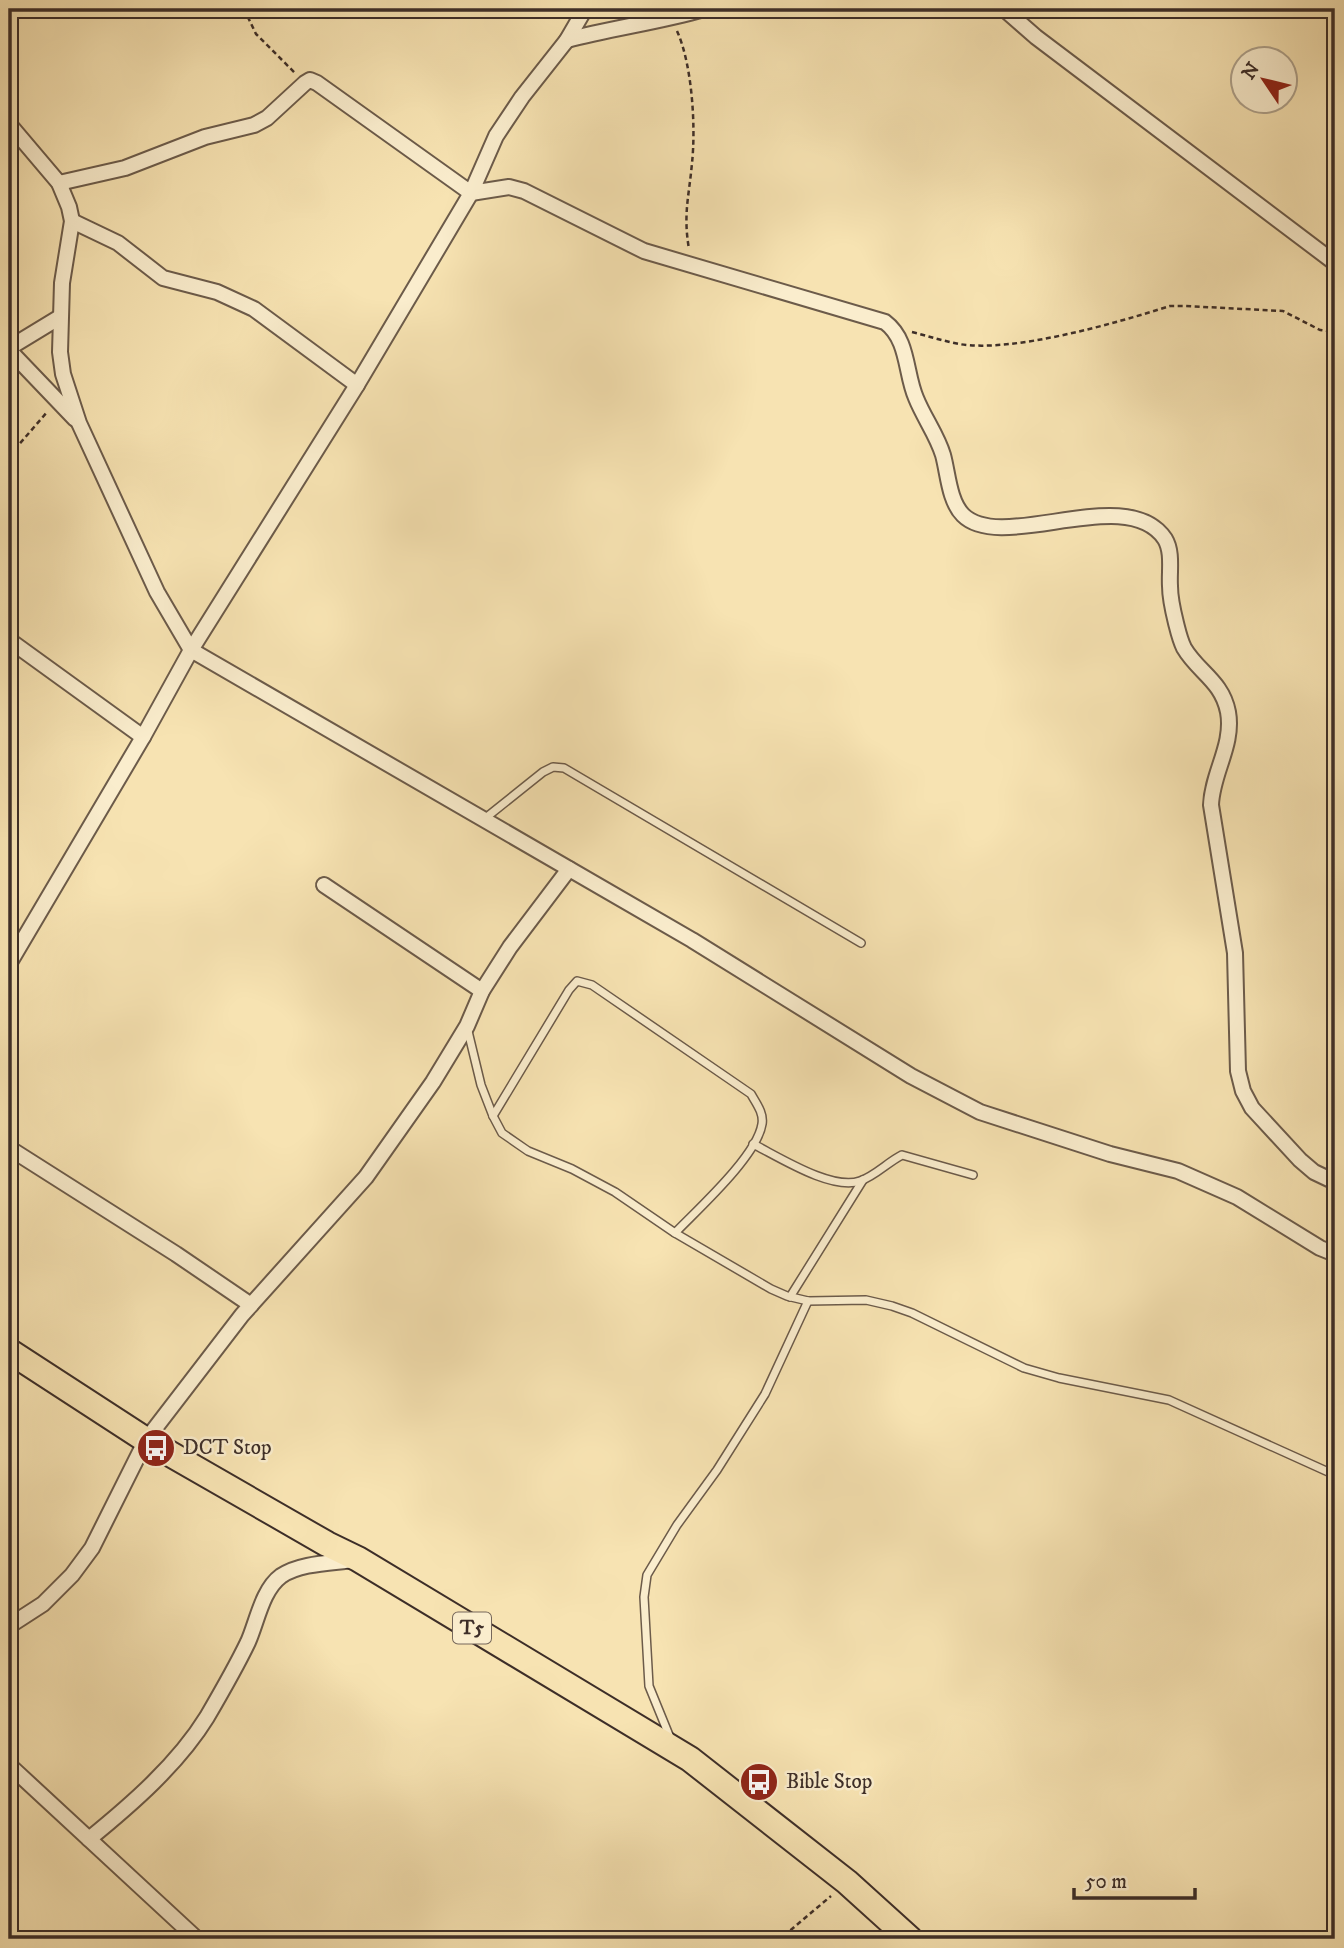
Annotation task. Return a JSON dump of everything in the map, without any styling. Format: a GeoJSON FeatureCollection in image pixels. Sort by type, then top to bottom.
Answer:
{"type":"FeatureCollection","features":[{"type":"Feature","properties":{"kind":"highway","name":"T5"},"geometry":{"type":"LineString","coordinates":[[9,1351],[146,1440],[358,1559],[676,1750],[847,1882],[910,1939]]}},
{"type":"Feature","properties":{"kind":"street"},"geometry":{"type":"LineString","coordinates":[[9,964],[191,650],[357,385],[471,192],[496,136],[567,40],[585,9]]}},
{"type":"Feature","properties":{"kind":"street"},"geometry":{"type":"LineString","coordinates":[[567,40],[704,9]]}},
{"type":"Feature","properties":{"kind":"street"},"geometry":{"type":"LineString","coordinates":[[1004,9],[1036,37],[1335,263]]}},
{"type":"Feature","properties":{"kind":"street"},"geometry":{"type":"LineString","coordinates":[[59,183],[125,168],[205,137],[254,125],[267,118],[310,80],[471,192],[509,187],[524,191],[645,251],[874,318],[891,327],[904,351],[912,388],[934,431],[951,490],[963,516],[974,522],[999,527],[1106,515],[1131,517],[1147,525],[1164,539],[1169,550],[1172,608],[1183,646],[1217,685],[1227,710],[1229,735],[1212,790],[1211,805],[1222,857],[1226,906],[1235,953],[1238,1071],[1243,1091],[1252,1108],[1300,1160],[1314,1172],[1335,1182]]}},
{"type":"Feature","properties":{"kind":"street"},"geometry":{"type":"LineString","coordinates":[[9,124],[59,183],[69,207],[72,221],[62,283],[60,363],[79,423],[157,592],[191,650],[692,940],[911,1076],[968,1106],[1038,1132],[1178,1171],[1237,1197],[1320,1248],[1335,1254]]}},
{"type":"Feature","properties":{"kind":"street"},"geometry":{"type":"LineString","coordinates":[[72,221],[118,243],[163,278],[217,292],[254,309],[357,385]]}},
{"type":"Feature","properties":{"kind":"street"},"geometry":{"type":"LineString","coordinates":[[60,317],[9,349],[79,423]]}},
{"type":"Feature","properties":{"kind":"street"},"geometry":{"type":"LineString","coordinates":[[9,640],[143,737]]}},
{"type":"Feature","properties":{"kind":"street"},"geometry":{"type":"LineString","coordinates":[[9,1626],[43,1604],[79,1566],[92,1548],[146,1440],[251,1305],[366,1177],[433,1082],[467,1026],[482,991],[510,947],[569,869]]}},
{"type":"Feature","properties":{"kind":"street"},"geometry":{"type":"LineString","coordinates":[[324,885],[482,991]]}},
{"type":"Feature","properties":{"kind":"street"},"geometry":{"type":"LineString","coordinates":[[9,1148],[251,1305]]}},
{"type":"Feature","properties":{"kind":"street"},"geometry":{"type":"LineString","coordinates":[[89,1839],[166,1768],[197,1732],[248,1642],[273,1585],[281,1577],[316,1564],[358,1559]]}},
{"type":"Feature","properties":{"kind":"street"},"geometry":{"type":"LineString","coordinates":[[9,1765],[197,1939]]}},
{"type":"Feature","properties":{"kind":"lane"},"geometry":{"type":"LineString","coordinates":[[482,820],[543,772],[553,767],[564,768],[862,943]]}},
{"type":"Feature","properties":{"kind":"lane"},"geometry":{"type":"LineString","coordinates":[[492,1116],[556,1009],[577,981],[592,985],[751,1094],[761,1112],[762,1124],[753,1144],[736,1168],[675,1233]]}},
{"type":"Feature","properties":{"kind":"lane"},"geometry":{"type":"LineString","coordinates":[[467,1026],[481,1084],[492,1116],[502,1133],[514,1142],[615,1192],[675,1233],[771,1289],[808,1301],[866,1300],[892,1306],[912,1313],[1024,1368],[1059,1378],[1169,1400],[1335,1475]]}},
{"type":"Feature","properties":{"kind":"lane"},"geometry":{"type":"LineString","coordinates":[[753,1144],[809,1172],[850,1184],[863,1180],[902,1155],[973,1175]]}},
{"type":"Feature","properties":{"kind":"lane"},"geometry":{"type":"LineString","coordinates":[[790,1297],[863,1180]]}},
{"type":"Feature","properties":{"kind":"lane"},"geometry":{"type":"LineString","coordinates":[[676,1750],[649,1686],[644,1597],[647,1575],[677,1525],[717,1470],[765,1394],[808,1301]]}},
{"type":"Feature","properties":{"kind":"path"},"geometry":{"type":"LineString","coordinates":[[244,9],[256,34],[305,83]]}},
{"type":"Feature","properties":{"kind":"path"},"geometry":{"type":"LineString","coordinates":[[672,18],[687,58],[693,161],[685,209],[693,265]]}},
{"type":"Feature","properties":{"kind":"path"},"geometry":{"type":"LineString","coordinates":[[891,327],[960,344],[990,345],[1055,336],[1170,306],[1185,306],[1283,311],[1320,330],[1335,332]]}},
{"type":"Feature","properties":{"kind":"path"},"geometry":{"type":"LineString","coordinates":[[9,456],[46,415],[54,396]]}},
{"type":"Feature","properties":{"kind":"path"},"geometry":{"type":"LineString","coordinates":[[776,1939],[786,1934],[847,1882]]}},
{"type":"Feature","properties":{"kind":"place","name":"DCT Stop"},"geometry":{"type":"Point","coordinates":[156,1448]}},
{"type":"Feature","properties":{"kind":"place","name":"Bible Stop"},"geometry":{"type":"Point","coordinates":[759,1782]}}]}
